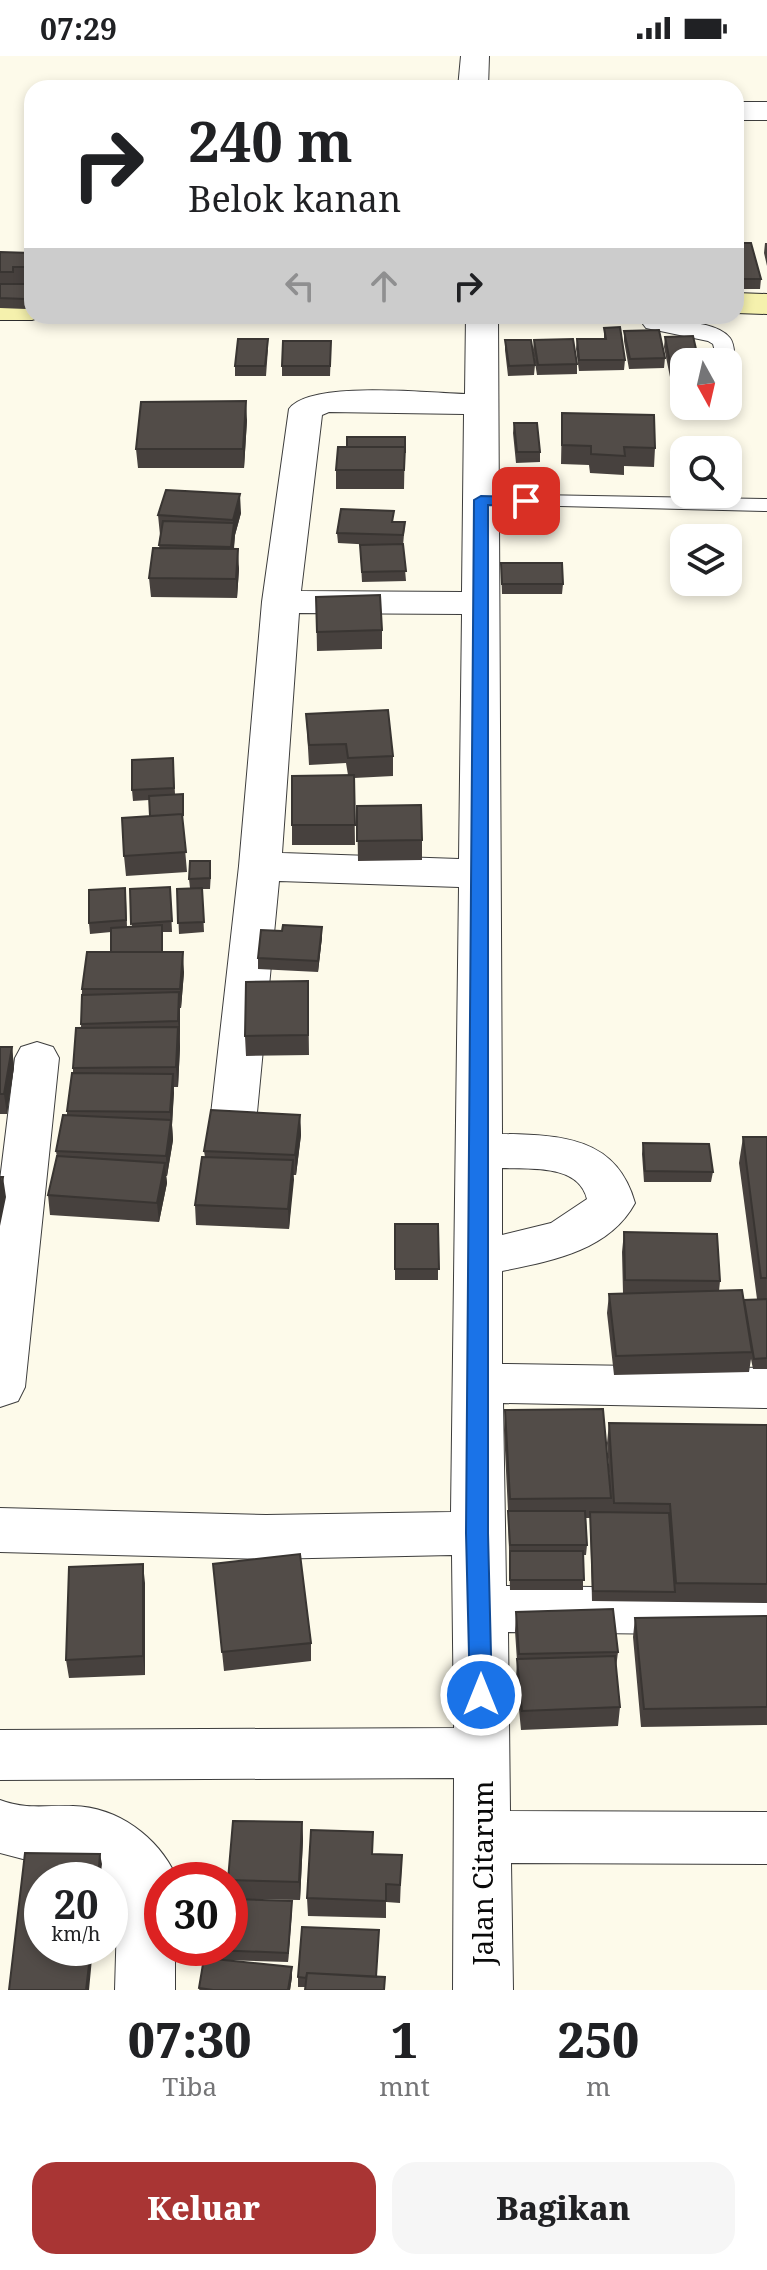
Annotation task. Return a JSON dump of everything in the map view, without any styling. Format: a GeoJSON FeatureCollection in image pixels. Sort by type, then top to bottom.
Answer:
{"type":"FeatureCollection","features":[{"type":"Feature","properties":{"kind":"main road"},"geometry":{"type":"LineString","coordinates":[[744,303],[767,304]]}},
{"type":"Feature","properties":{"kind":"main road"},"geometry":{"type":"LineString","coordinates":[[0,310],[24,310]]}},
{"type":"Feature","properties":{"kind":"street"},"geometry":{"type":"LineString","coordinates":[[474,80],[475,56]]}},
{"type":"Feature","properties":{"kind":"street"},"geometry":{"type":"LineString","coordinates":[[744,111],[767,111]]}},
{"type":"Feature","properties":{"kind":"street","name":"Jalan Citarum"},"geometry":{"type":"LineString","coordinates":[[482,324],[477,1533],[481,1609],[483,1990]]}},
{"type":"Feature","properties":{"kind":"street"},"geometry":{"type":"LineString","coordinates":[[233,1123],[260,866],[281,602],[306,409],[326,402],[482,404]]}},
{"type":"Feature","properties":{"kind":"street"},"geometry":{"type":"LineString","coordinates":[[281,602],[480,603]]}},
{"type":"Feature","properties":{"kind":"street"},"geometry":{"type":"LineString","coordinates":[[260,866],[480,874]]}},
{"type":"Feature","properties":{"kind":"street"},"geometry":{"type":"LineString","coordinates":[[0,1387],[37,1058]]}},
{"type":"Feature","properties":{"kind":"street"},"geometry":{"type":"LineString","coordinates":[[478,1258],[573,1236],[598,1221],[612,1203],[611,1187],[599,1172],[577,1160],[554,1154],[479,1151]]}},
{"type":"Feature","properties":{"kind":"street"},"geometry":{"type":"LineString","coordinates":[[478,1383],[767,1388]]}},
{"type":"Feature","properties":{"kind":"street"},"geometry":{"type":"LineString","coordinates":[[0,1530],[266,1537],[477,1533]]}},
{"type":"Feature","properties":{"kind":"street"},"geometry":{"type":"LineString","coordinates":[[481,1609],[767,1612]]}},
{"type":"Feature","properties":{"kind":"street"},"geometry":{"type":"LineString","coordinates":[[0,1755],[481,1753]]}},
{"type":"Feature","properties":{"kind":"street"},"geometry":{"type":"LineString","coordinates":[[0,1826],[17,1835],[88,1833],[125,1851],[147,1876],[145,1990]]}},
{"type":"Feature","properties":{"kind":"street"},"geometry":{"type":"LineString","coordinates":[[482,1837],[767,1838]]}},
{"type":"Feature","properties":{"kind":"lane"},"geometry":{"type":"LineString","coordinates":[[653,324],[717,337],[723,348]]}},
{"type":"Feature","properties":{"kind":"lane"},"geometry":{"type":"LineString","coordinates":[[481,500],[767,505]]}},
{"type":"Feature","properties":{"kind":"building"},"geometry":{"type":"Polygon","coordinates":[[[744,243],[751,243],[761,279],[744,279],[744,243]]]}},
{"type":"Feature","properties":{"kind":"building"},"geometry":{"type":"Polygon","coordinates":[[[0,252],[24,253],[24,267],[13,267],[13,272],[0,272],[0,252]]]}},
{"type":"Feature","properties":{"kind":"building"},"geometry":{"type":"Polygon","coordinates":[[[0,284],[24,284],[24,299],[0,298],[0,284]]]}},
{"type":"Feature","properties":{"kind":"building"},"geometry":{"type":"Polygon","coordinates":[[[620,327],[625,360],[579,360],[577,339],[606,339],[604,328],[620,327]]]}},
{"type":"Feature","properties":{"kind":"building"},"geometry":{"type":"Polygon","coordinates":[[[659,330],[665,358],[630,359],[624,331],[659,330]]]}},
{"type":"Feature","properties":{"kind":"building"},"geometry":{"type":"Polygon","coordinates":[[[693,336],[696,348],[670,348],[670,362],[665,337],[693,336]]]}},
{"type":"Feature","properties":{"kind":"building"},"geometry":{"type":"Polygon","coordinates":[[[238,339],[268,339],[265,366],[235,366],[238,339]]]}},
{"type":"Feature","properties":{"kind":"building"},"geometry":{"type":"Polygon","coordinates":[[[573,339],[577,364],[538,365],[534,340],[573,339]]]}},
{"type":"Feature","properties":{"kind":"building"},"geometry":{"type":"Polygon","coordinates":[[[505,340],[531,340],[535,365],[509,366],[505,340]]]}},
{"type":"Feature","properties":{"kind":"building"},"geometry":{"type":"Polygon","coordinates":[[[283,341],[331,341],[330,366],[282,366],[283,341]]]}},
{"type":"Feature","properties":{"kind":"building"},"geometry":{"type":"Polygon","coordinates":[[[246,401],[243,449],[136,449],[141,402],[246,401]]]}},
{"type":"Feature","properties":{"kind":"building"},"geometry":{"type":"Polygon","coordinates":[[[562,413],[654,415],[655,448],[624,447],[625,456],[591,454],[591,446],[562,445],[562,413]]]}},
{"type":"Feature","properties":{"kind":"building"},"geometry":{"type":"Polygon","coordinates":[[[514,423],[537,423],[540,452],[517,452],[514,423]]]}},
{"type":"Feature","properties":{"kind":"building"},"geometry":{"type":"Polygon","coordinates":[[[347,437],[405,437],[405,447],[347,447],[347,437]]]}},
{"type":"Feature","properties":{"kind":"building"},"geometry":{"type":"Polygon","coordinates":[[[338,447],[405,447],[404,470],[336,470],[338,447]]]}},
{"type":"Feature","properties":{"kind":"building"},"geometry":{"type":"Polygon","coordinates":[[[166,490],[240,494],[233,520],[158,515],[166,490]]]}},
{"type":"Feature","properties":{"kind":"building"},"geometry":{"type":"Polygon","coordinates":[[[341,509],[394,511],[392,522],[405,522],[403,535],[337,533],[341,509]]]}},
{"type":"Feature","properties":{"kind":"building"},"geometry":{"type":"Polygon","coordinates":[[[163,521],[234,523],[231,547],[159,545],[163,521]]]}},
{"type":"Feature","properties":{"kind":"building"},"geometry":{"type":"Polygon","coordinates":[[[403,544],[406,571],[362,572],[360,545],[403,544]]]}},
{"type":"Feature","properties":{"kind":"building"},"geometry":{"type":"Polygon","coordinates":[[[153,548],[238,549],[236,579],[149,578],[153,548]]]}},
{"type":"Feature","properties":{"kind":"building"},"geometry":{"type":"Polygon","coordinates":[[[501,563],[562,563],[563,584],[502,584],[501,563]]]}},
{"type":"Feature","properties":{"kind":"building"},"geometry":{"type":"Polygon","coordinates":[[[380,595],[382,630],[317,632],[316,597],[380,595]]]}},
{"type":"Feature","properties":{"kind":"building"},"geometry":{"type":"Polygon","coordinates":[[[388,710],[393,756],[348,758],[346,744],[309,745],[306,714],[388,710]]]}},
{"type":"Feature","properties":{"kind":"building"},"geometry":{"type":"Polygon","coordinates":[[[173,758],[174,788],[132,790],[132,760],[173,758]]]}},
{"type":"Feature","properties":{"kind":"building"},"geometry":{"type":"Polygon","coordinates":[[[354,775],[355,825],[292,825],[292,776],[354,775]]]}},
{"type":"Feature","properties":{"kind":"building"},"geometry":{"type":"Polygon","coordinates":[[[183,794],[183,816],[150,816],[149,796],[183,794]]]}},
{"type":"Feature","properties":{"kind":"building"},"geometry":{"type":"Polygon","coordinates":[[[421,805],[422,840],[357,841],[357,806],[421,805]]]}},
{"type":"Feature","properties":{"kind":"building"},"geometry":{"type":"Polygon","coordinates":[[[182,814],[186,852],[124,856],[122,818],[182,814]]]}},
{"type":"Feature","properties":{"kind":"building"},"geometry":{"type":"Polygon","coordinates":[[[190,861],[210,861],[210,878],[189,879],[190,861]]]}},
{"type":"Feature","properties":{"kind":"building"},"geometry":{"type":"Polygon","coordinates":[[[170,887],[172,921],[131,924],[130,889],[170,887]]]}},
{"type":"Feature","properties":{"kind":"building"},"geometry":{"type":"Polygon","coordinates":[[[125,888],[126,920],[89,923],[89,890],[125,888]]]}},
{"type":"Feature","properties":{"kind":"building"},"geometry":{"type":"Polygon","coordinates":[[[202,888],[204,922],[178,923],[177,889],[202,888]]]}},
{"type":"Feature","properties":{"kind":"building"},"geometry":{"type":"Polygon","coordinates":[[[162,925],[162,952],[111,952],[111,928],[162,925]]]}},
{"type":"Feature","properties":{"kind":"building"},"geometry":{"type":"Polygon","coordinates":[[[283,925],[322,927],[318,961],[258,958],[261,930],[282,931],[283,925]]]}},
{"type":"Feature","properties":{"kind":"building"},"geometry":{"type":"Polygon","coordinates":[[[87,952],[183,952],[180,989],[82,989],[87,952]]]}},
{"type":"Feature","properties":{"kind":"building"},"geometry":{"type":"Polygon","coordinates":[[[308,981],[308,1035],[245,1036],[246,982],[308,981]]]}},
{"type":"Feature","properties":{"kind":"building"},"geometry":{"type":"Polygon","coordinates":[[[179,992],[178,1021],[81,1024],[82,995],[179,992]]]}},
{"type":"Feature","properties":{"kind":"building"},"geometry":{"type":"Polygon","coordinates":[[[178,1027],[176,1067],[73,1068],[76,1028],[178,1027]]]}},
{"type":"Feature","properties":{"kind":"building"},"geometry":{"type":"Polygon","coordinates":[[[0,1047],[12,1047],[4,1094],[0,1094],[0,1047]]]}},
{"type":"Feature","properties":{"kind":"building"},"geometry":{"type":"Polygon","coordinates":[[[72,1073],[173,1074],[170,1112],[67,1111],[72,1073]]]}},
{"type":"Feature","properties":{"kind":"building"},"geometry":{"type":"Polygon","coordinates":[[[211,1110],[300,1115],[295,1155],[204,1151],[211,1110]]]}},
{"type":"Feature","properties":{"kind":"building"},"geometry":{"type":"Polygon","coordinates":[[[63,1115],[171,1120],[166,1156],[56,1151],[63,1115]]]}},
{"type":"Feature","properties":{"kind":"building"},"geometry":{"type":"Polygon","coordinates":[[[743,1137],[767,1137],[767,1278],[761,1278],[743,1137]]]}},
{"type":"Feature","properties":{"kind":"building"},"geometry":{"type":"Polygon","coordinates":[[[643,1143],[709,1144],[713,1172],[645,1171],[643,1143]]]}},
{"type":"Feature","properties":{"kind":"building"},"geometry":{"type":"Polygon","coordinates":[[[57,1156],[165,1163],[157,1203],[48,1195],[57,1156]]]}},
{"type":"Feature","properties":{"kind":"building"},"geometry":{"type":"Polygon","coordinates":[[[202,1157],[293,1160],[288,1209],[195,1205],[202,1157]]]}},
{"type":"Feature","properties":{"kind":"building"},"geometry":{"type":"Polygon","coordinates":[[[395,1224],[438,1224],[439,1269],[395,1269],[395,1224]]]}},
{"type":"Feature","properties":{"kind":"building"},"geometry":{"type":"Polygon","coordinates":[[[624,1232],[717,1234],[720,1281],[625,1280],[624,1232]]]}},
{"type":"Feature","properties":{"kind":"building"},"geometry":{"type":"Polygon","coordinates":[[[742,1290],[752,1352],[616,1356],[609,1294],[742,1290]]]}},
{"type":"Feature","properties":{"kind":"building"},"geometry":{"type":"Polygon","coordinates":[[[767,1299],[767,1358],[754,1359],[744,1300],[767,1299]]]}},
{"type":"Feature","properties":{"kind":"building"},"geometry":{"type":"Polygon","coordinates":[[[603,1409],[611,1498],[510,1499],[505,1410],[603,1409]]]}},
{"type":"Feature","properties":{"kind":"building"},"geometry":{"type":"Polygon","coordinates":[[[609,1423],[767,1425],[767,1584],[676,1583],[670,1504],[614,1503],[609,1423]]]}},
{"type":"Feature","properties":{"kind":"building"},"geometry":{"type":"Polygon","coordinates":[[[508,1511],[585,1511],[587,1545],[510,1545],[508,1511]]]}},
{"type":"Feature","properties":{"kind":"building"},"geometry":{"type":"Polygon","coordinates":[[[590,1512],[669,1513],[675,1592],[593,1591],[590,1512]]]}},
{"type":"Feature","properties":{"kind":"building"},"geometry":{"type":"Polygon","coordinates":[[[510,1551],[583,1551],[584,1580],[510,1580],[510,1551]]]}},
{"type":"Feature","properties":{"kind":"building"},"geometry":{"type":"Polygon","coordinates":[[[300,1554],[311,1643],[222,1652],[213,1564],[300,1554]]]}},
{"type":"Feature","properties":{"kind":"building"},"geometry":{"type":"Polygon","coordinates":[[[143,1564],[143,1656],[66,1660],[69,1567],[143,1564]]]}},
{"type":"Feature","properties":{"kind":"building"},"geometry":{"type":"Polygon","coordinates":[[[613,1609],[618,1652],[519,1654],[516,1612],[613,1609]]]}},
{"type":"Feature","properties":{"kind":"building"},"geometry":{"type":"Polygon","coordinates":[[[767,1616],[767,1707],[644,1709],[635,1618],[767,1616]]]}},
{"type":"Feature","properties":{"kind":"building"},"geometry":{"type":"Polygon","coordinates":[[[615,1656],[620,1707],[522,1711],[517,1659],[615,1656]]]}},
{"type":"Feature","properties":{"kind":"building"},"geometry":{"type":"Polygon","coordinates":[[[233,1821],[302,1822],[299,1882],[248,1881],[248,1862],[230,1862],[233,1821]]]}},
{"type":"Feature","properties":{"kind":"building"},"geometry":{"type":"Polygon","coordinates":[[[311,1830],[373,1832],[372,1854],[402,1855],[400,1885],[386,1884],[386,1901],[307,1898],[311,1830]]]}},
{"type":"Feature","properties":{"kind":"building"},"geometry":{"type":"Polygon","coordinates":[[[25,1853],[100,1854],[99,1862],[24,1862],[24,1966],[89,1966],[86,1990],[9,1990],[25,1853]]]}},
{"type":"Feature","properties":{"kind":"building"},"geometry":{"type":"Polygon","coordinates":[[[248,1900],[292,1901],[288,1953],[248,1951],[248,1900]]]}},
{"type":"Feature","properties":{"kind":"building"},"geometry":{"type":"Polygon","coordinates":[[[302,1927],[379,1930],[376,1977],[307,1973],[306,1978],[298,1977],[302,1927]]]}},
{"type":"Feature","properties":{"kind":"building"},"geometry":{"type":"Polygon","coordinates":[[[248,1962],[292,1967],[288,1990],[199,1988],[203,1966],[248,1966],[248,1962]]]}},
{"type":"Feature","properties":{"kind":"building"},"geometry":{"type":"Polygon","coordinates":[[[307,1973],[385,1977],[384,1990],[305,1990],[307,1973]]]}},
{"type":"Feature","properties":{"kind":"route"},"geometry":{"type":"LineString","coordinates":[[481,1695],[477,1533],[481,500],[526,501]]}}]}
